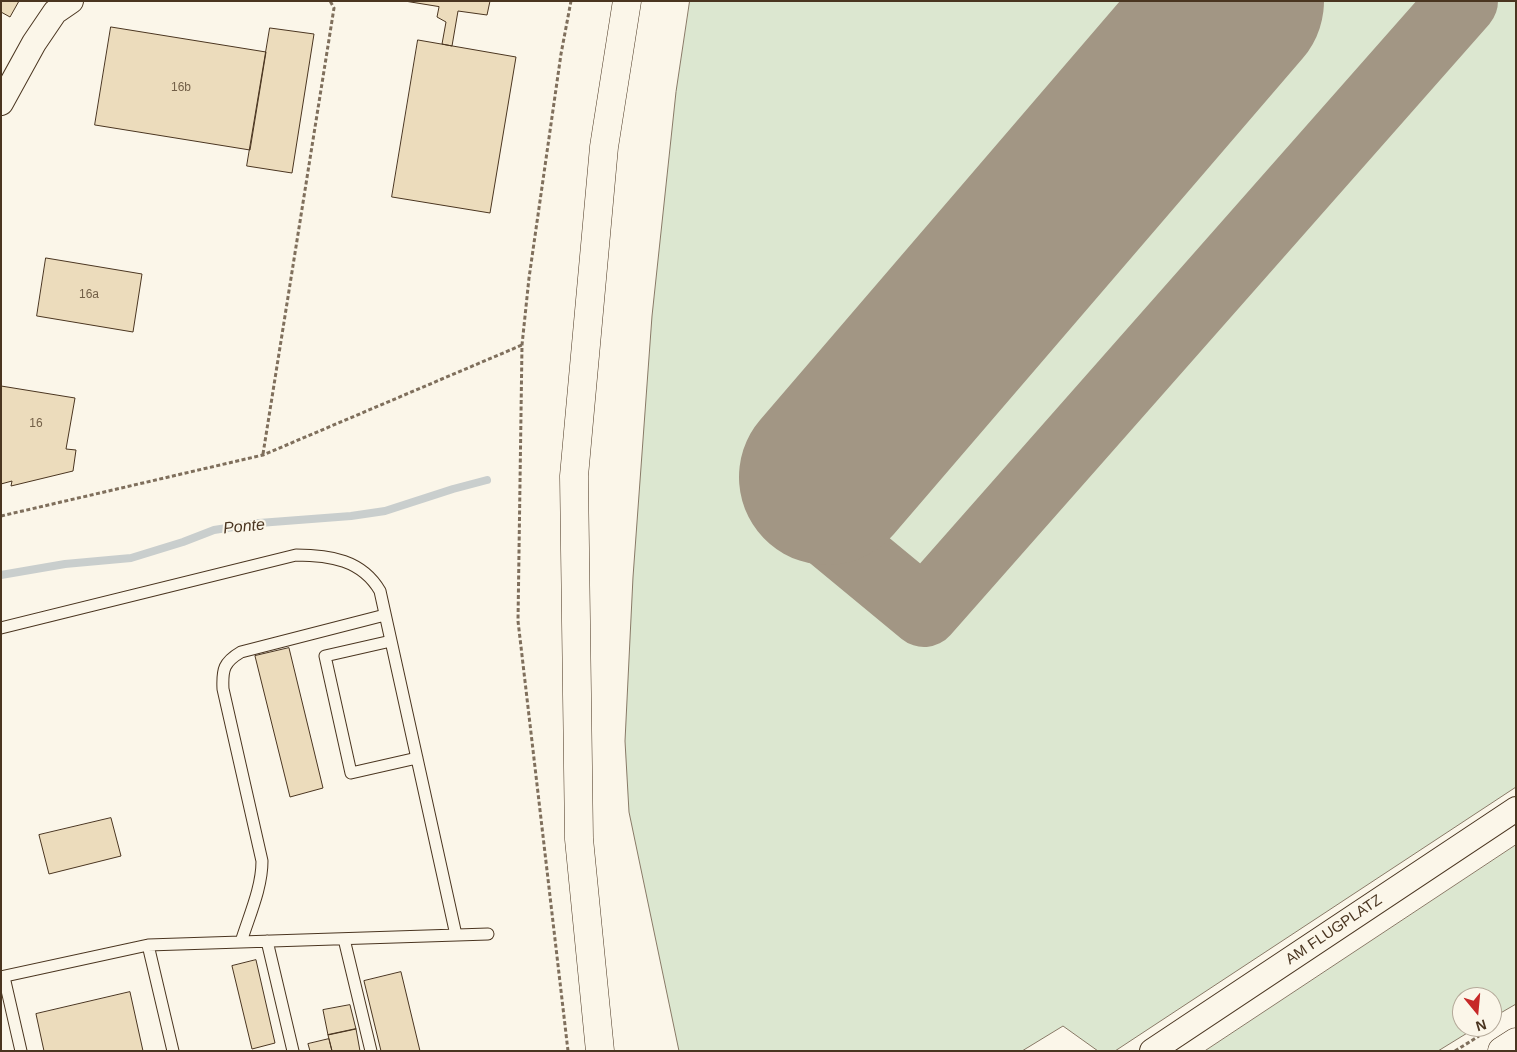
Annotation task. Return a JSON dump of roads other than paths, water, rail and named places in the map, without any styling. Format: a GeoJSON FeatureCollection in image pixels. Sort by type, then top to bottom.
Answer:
{"type":"FeatureCollection","features":[{"type":"Feature","properties":{"kind":"main road"},"geometry":{"type":"LineString","coordinates":[[600,1051],[579,839],[574,476],[604,147],[627,1]]}},
{"type":"Feature","properties":{"kind":"main road"},"geometry":{"type":"LineString","coordinates":[[1502,1051],[1516,1042]]}},
{"type":"Feature","properties":{"kind":"street"},"geometry":{"type":"LineString","coordinates":[[1,103],[34,43],[55,12],[71,1]]}},
{"type":"Feature","properties":{"kind":"street","name":"AM FLUGPLATZ"},"geometry":{"type":"LineString","coordinates":[[1152,1051],[1516,808]]}},
{"type":"Feature","properties":{"kind":"lane"},"geometry":{"type":"LineString","coordinates":[[1,628],[296,555],[330,558],[348,563],[364,571],[373,580],[380,592],[456,935]]}},
{"type":"Feature","properties":{"kind":"lane"},"geometry":{"type":"LineString","coordinates":[[241,942],[259,885],[262,861],[223,689],[222,676],[225,666],[231,658],[241,652],[385,615]]}},
{"type":"Feature","properties":{"kind":"lane"},"geometry":{"type":"LineString","coordinates":[[391,641],[325,656],[351,773],[417,758]]}},
{"type":"Feature","properties":{"kind":"lane"},"geometry":{"type":"LineString","coordinates":[[21,1051],[3,977],[148,945],[488,934]]}},
{"type":"Feature","properties":{"kind":"lane"},"geometry":{"type":"LineString","coordinates":[[344,939],[371,1051]]}},
{"type":"Feature","properties":{"kind":"lane"},"geometry":{"type":"LineString","coordinates":[[268,941],[293,1051]]}},
{"type":"Feature","properties":{"kind":"lane"},"geometry":{"type":"LineString","coordinates":[[148,945],[172,1051]]}},
{"type":"Feature","properties":{"kind":"waterway","name":"Ponte"},"geometry":{"type":"LineString","coordinates":[[1,575],[65,564],[131,558],[214,530],[259,523],[351,516],[385,511],[487,480]]}}]}
